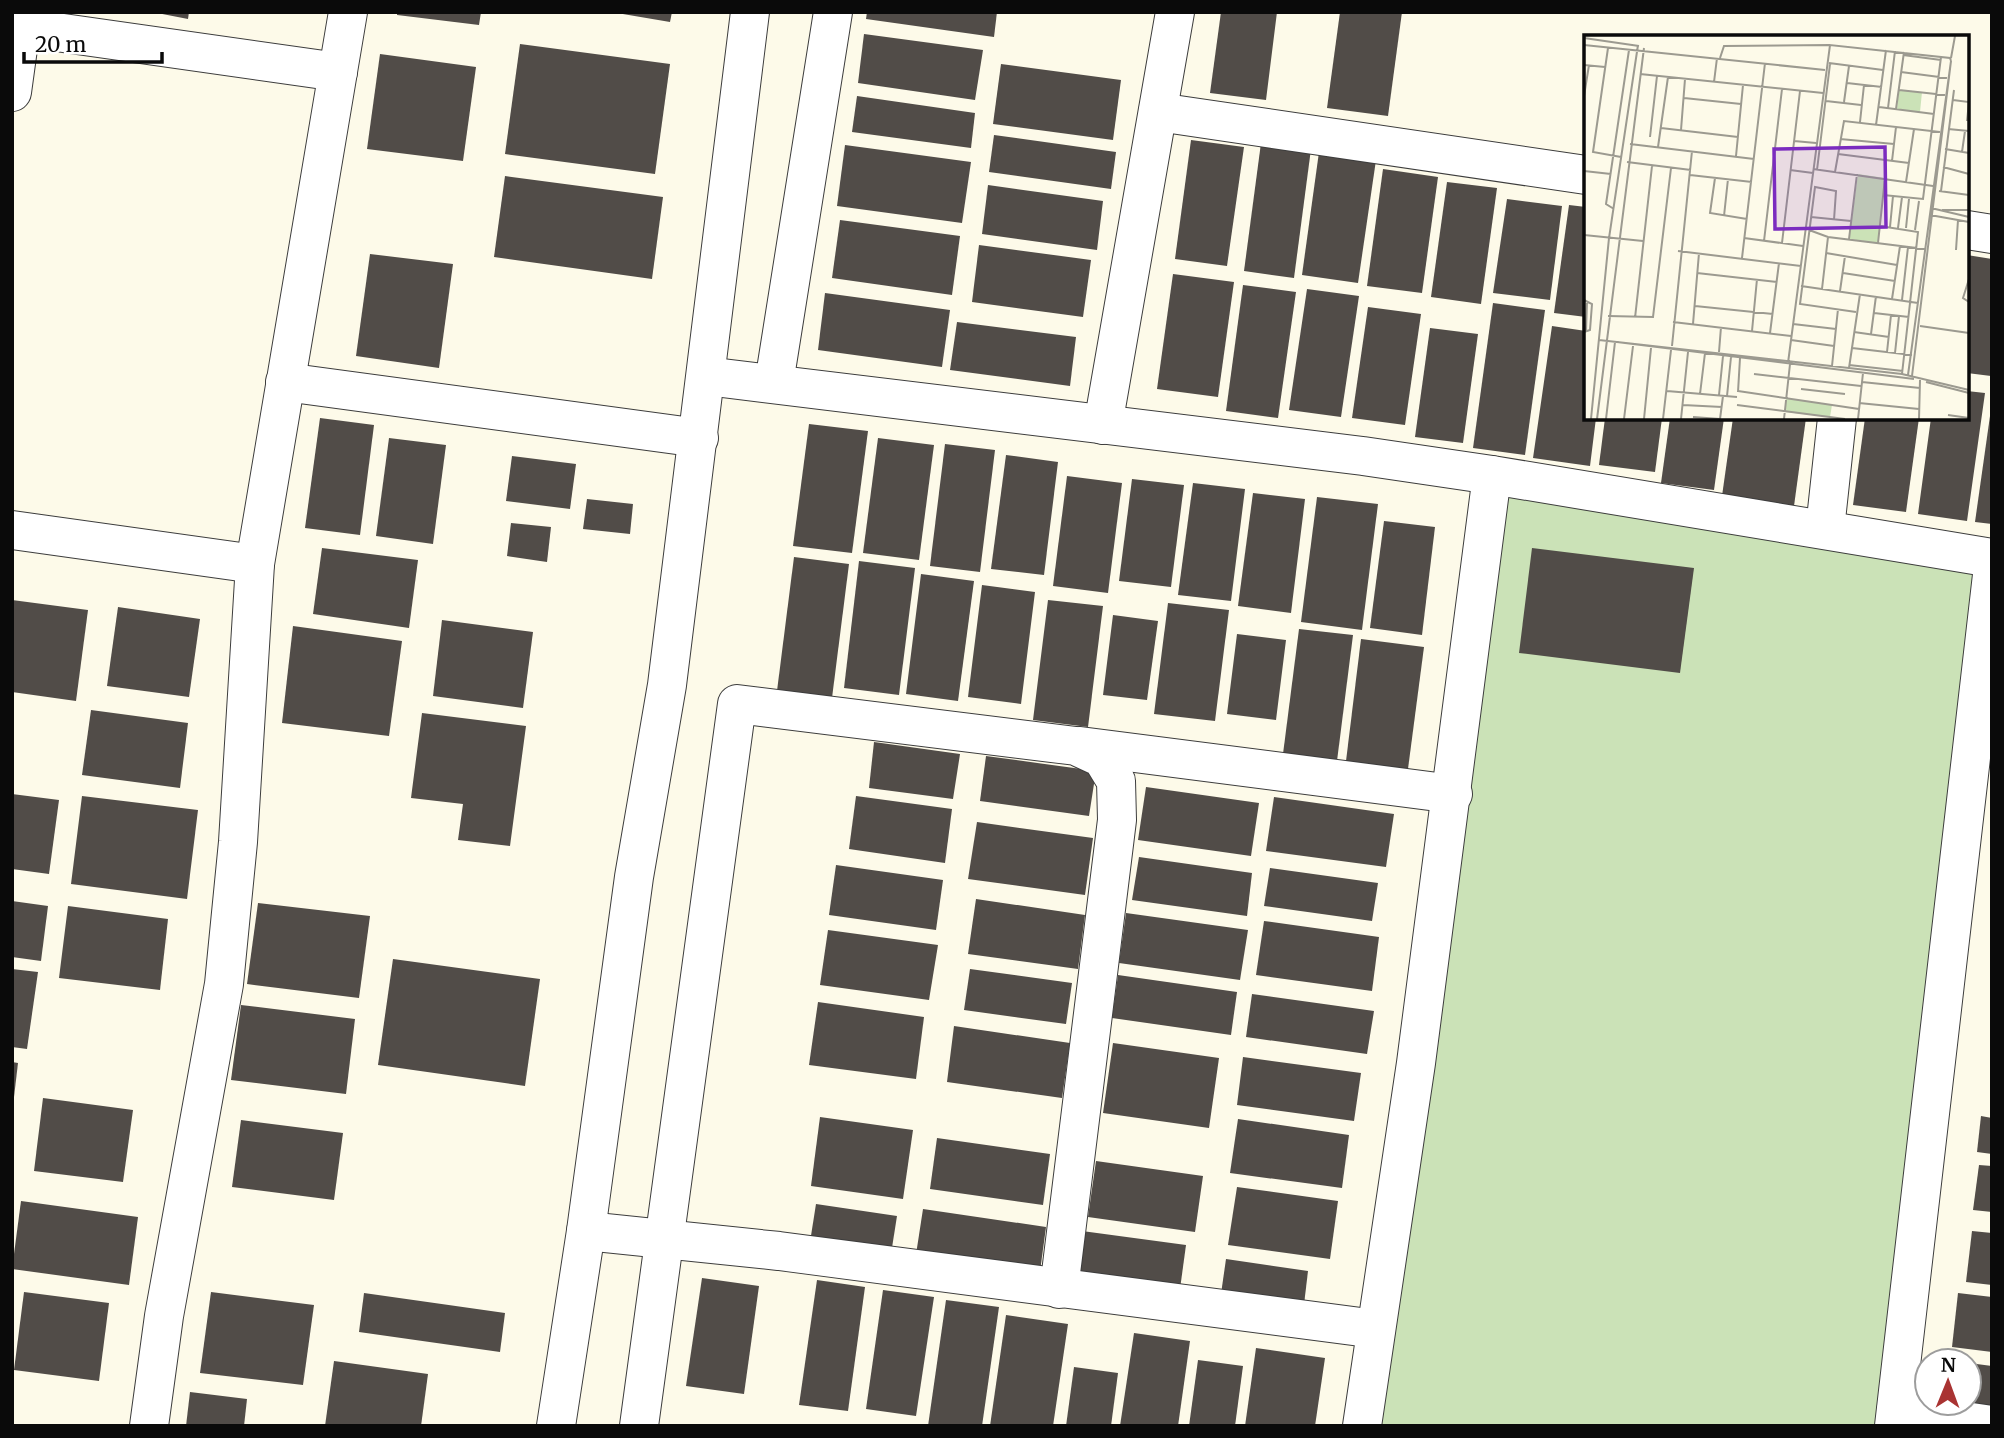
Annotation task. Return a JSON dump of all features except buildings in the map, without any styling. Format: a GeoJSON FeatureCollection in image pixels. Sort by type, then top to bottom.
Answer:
{"type":"FeatureCollection","features":[{"type":"Feature","properties":{"kind":"street"},"geometry":{"type":"LineString","coordinates":[[149,1426],[164,1316],[224,984],[238,842],[255,564],[348,12]]}},
{"type":"Feature","properties":{"kind":"street"},"geometry":{"type":"LineString","coordinates":[[556,1426],[586,1231],[634,877],[667,685],[750,12]]}},
{"type":"Feature","properties":{"kind":"street"},"geometry":{"type":"LineString","coordinates":[[774,383],[833,12]]}},
{"type":"Feature","properties":{"kind":"street"},"geometry":{"type":"LineString","coordinates":[[1103,425],[1175,12]]}},
{"type":"Feature","properties":{"kind":"street"},"geometry":{"type":"LineString","coordinates":[[12,92],[22,20],[338,72]]}},
{"type":"Feature","properties":{"kind":"street"},"geometry":{"type":"LineString","coordinates":[[1158,112],[1584,175]]}},
{"type":"Feature","properties":{"kind":"street"},"geometry":{"type":"LineString","coordinates":[[1969,230],[1992,234]]}},
{"type":"Feature","properties":{"kind":"street"},"geometry":{"type":"LineString","coordinates":[[706,376],[1363,456],[1992,558]]}},
{"type":"Feature","properties":{"kind":"street"},"geometry":{"type":"LineString","coordinates":[[285,382],[699,438]]}},
{"type":"Feature","properties":{"kind":"street"},"geometry":{"type":"LineString","coordinates":[[1825,529],[1837,420]]}},
{"type":"Feature","properties":{"kind":"street"},"geometry":{"type":"LineString","coordinates":[[1362,1426],[1453,794],[1492,475]]}},
{"type":"Feature","properties":{"kind":"street"},"geometry":{"type":"LineString","coordinates":[[12,530],[255,564]]}},
{"type":"Feature","properties":{"kind":"street"},"geometry":{"type":"LineString","coordinates":[[1992,575],[1976,860],[1895,1419],[1992,1425]]}},
{"type":"Feature","properties":{"kind":"street"},"geometry":{"type":"LineString","coordinates":[[639,1426],[737,704],[1453,794]]}},
{"type":"Feature","properties":{"kind":"street"},"geometry":{"type":"LineString","coordinates":[[1059,1289],[1117,820],[1116,781],[1102,758],[1076,746]]}},
{"type":"Feature","properties":{"kind":"street"},"geometry":{"type":"LineString","coordinates":[[586,1231],[779,1251],[1376,1329]]}},
{"type":"Feature","properties":{"kind":"green space"},"geometry":{"type":"Polygon","coordinates":[[[1502,484],[1992,559],[1888,1426],[1361,1426],[1502,484]]]}}]}
